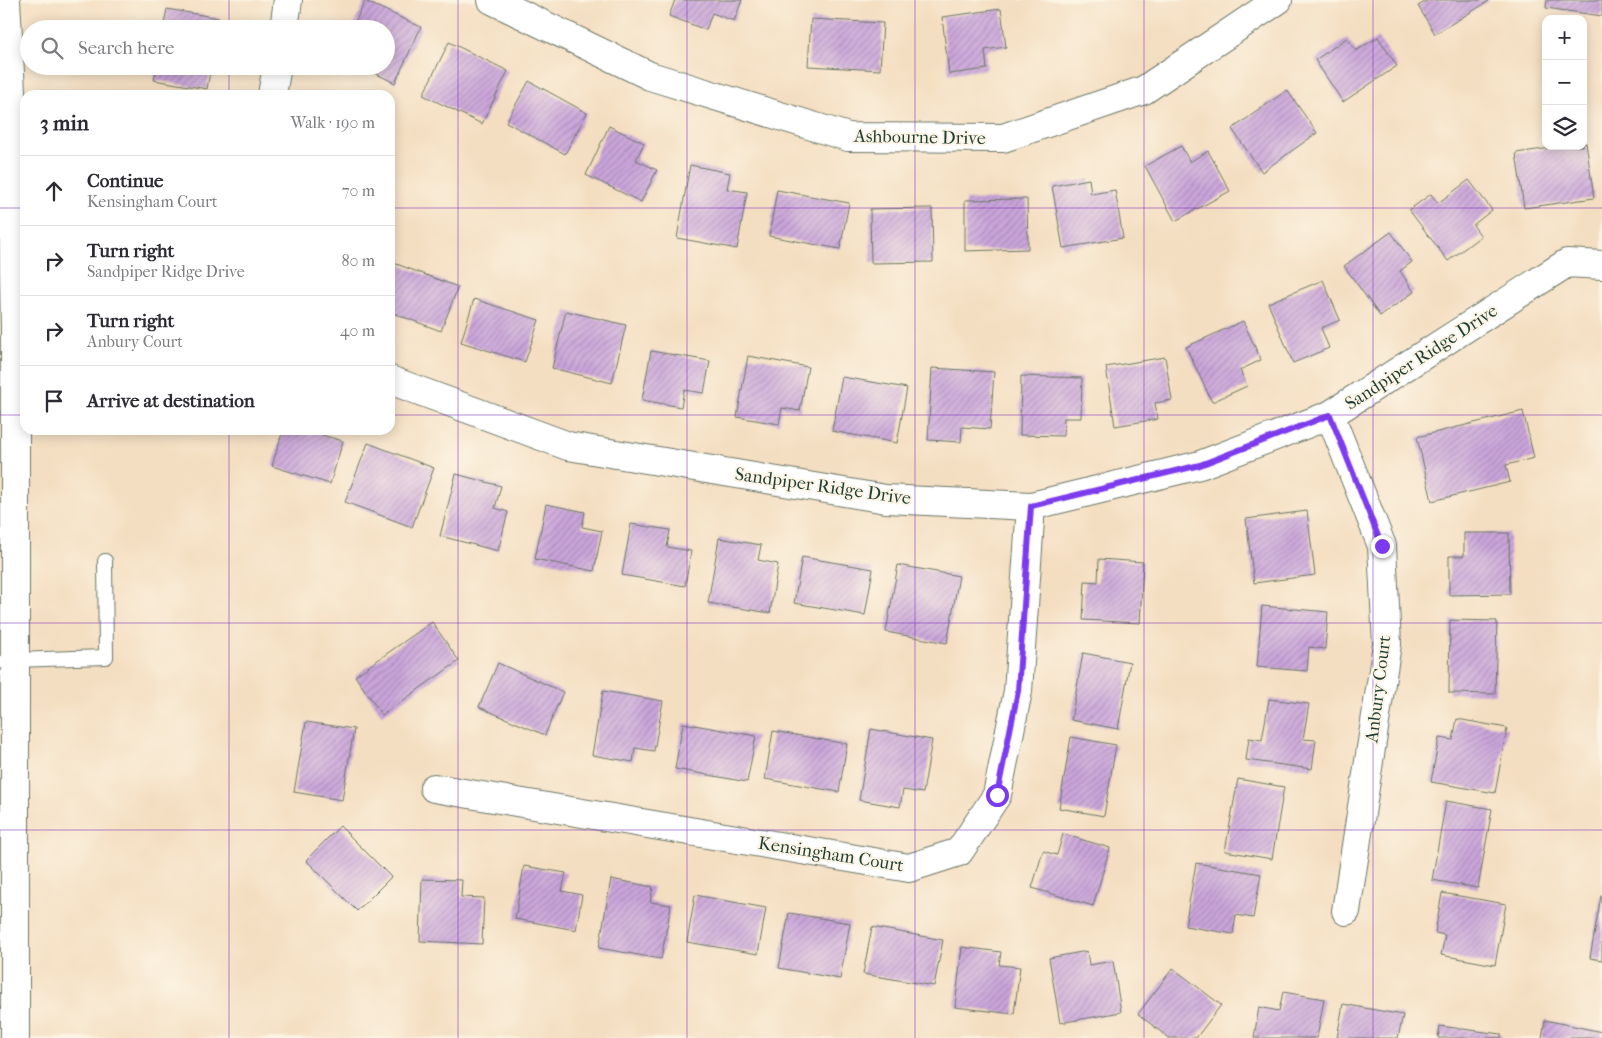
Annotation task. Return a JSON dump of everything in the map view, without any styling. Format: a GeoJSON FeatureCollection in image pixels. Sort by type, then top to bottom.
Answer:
{"type":"FeatureCollection","features":[{"type":"Feature","properties":{"kind":"main road"},"geometry":{"type":"LineString","coordinates":[[6,0],[11,91],[15,331],[15,1038]]}},
{"type":"Feature","properties":{"kind":"main road"},"geometry":{"type":"LineString","coordinates":[[285,20],[288,0]]}},
{"type":"Feature","properties":{"kind":"main road","name":"Ashbourne Drive"},"geometry":{"type":"LineString","coordinates":[[492,0],[650,76],[848,137],[1003,138],[1144,90],[1278,0]]}},
{"type":"Feature","properties":{"kind":"main road"},"geometry":{"type":"LineString","coordinates":[[273,90],[275,75]]}},
{"type":"Feature","properties":{"kind":"main road","name":"Sandpiper Ridge Drive"},"geometry":{"type":"LineString","coordinates":[[395,382],[568,446],[886,499],[1031,506],[1200,465],[1330,415],[1567,263],[1602,265]]}},
{"type":"Feature","properties":{"kind":"main road","name":"Anbury Court"},"geometry":{"type":"LineString","coordinates":[[1330,415],[1382,546],[1387,644],[1346,911]]}},
{"type":"Feature","properties":{"kind":"main road","name":"Kensingham Court"},"geometry":{"type":"LineString","coordinates":[[434,788],[909,868],[959,852],[997,795],[1018,691],[1031,506]]}},
{"type":"Feature","properties":{"kind":"lane"},"geometry":{"type":"LineString","coordinates":[[14,660],[106,658],[106,561]]}},
{"type":"Feature","properties":{"kind":"building"},"geometry":{"type":"Polygon","coordinates":[[[675,0],[742,0],[734,21],[712,13],[706,30],[669,16],[675,0]]]}},
{"type":"Feature","properties":{"kind":"building"},"geometry":{"type":"Polygon","coordinates":[[[1428,0],[1489,1],[1435,34],[1418,6],[1428,0]]]}},
{"type":"Feature","properties":{"kind":"building"},"geometry":{"type":"Polygon","coordinates":[[[1547,0],[1602,0],[1602,16],[1546,8],[1547,0]]]}},
{"type":"Feature","properties":{"kind":"building"},"geometry":{"type":"Polygon","coordinates":[[[365,1],[421,27],[395,83],[379,75],[395,75],[395,20],[356,20],[365,1]]]}},
{"type":"Feature","properties":{"kind":"building"},"geometry":{"type":"Polygon","coordinates":[[[167,9],[219,18],[219,20],[165,20],[167,9]]]}},
{"type":"Feature","properties":{"kind":"building"},"geometry":{"type":"Polygon","coordinates":[[[1001,9],[1006,47],[985,50],[987,69],[949,74],[942,17],[1001,9]]]}},
{"type":"Feature","properties":{"kind":"building"},"geometry":{"type":"Polygon","coordinates":[[[811,19],[883,23],[880,70],[808,66],[811,19]]]}},
{"type":"Feature","properties":{"kind":"building"},"geometry":{"type":"Polygon","coordinates":[[[1378,37],[1397,66],[1343,102],[1315,60],[1347,38],[1356,51],[1378,37]]]}},
{"type":"Feature","properties":{"kind":"building"},"geometry":{"type":"Polygon","coordinates":[[[449,42],[508,71],[482,124],[423,95],[449,42]]]}},
{"type":"Feature","properties":{"kind":"building"},"geometry":{"type":"Polygon","coordinates":[[[155,75],[209,75],[207,89],[154,80],[155,75]]]}},
{"type":"Feature","properties":{"kind":"building"},"geometry":{"type":"Polygon","coordinates":[[[529,81],[587,113],[565,154],[506,122],[529,81]]]}},
{"type":"Feature","properties":{"kind":"building"},"geometry":{"type":"Polygon","coordinates":[[[1287,90],[1317,133],[1262,172],[1232,129],[1287,90]]]}},
{"type":"Feature","properties":{"kind":"building"},"geometry":{"type":"Polygon","coordinates":[[[609,126],[644,143],[636,160],[657,170],[641,202],[586,175],[609,126]]]}},
{"type":"Feature","properties":{"kind":"building"},"geometry":{"type":"Polygon","coordinates":[[[1181,146],[1190,162],[1208,151],[1230,191],[1175,221],[1145,166],[1181,146]]]}},
{"type":"Feature","properties":{"kind":"building"},"geometry":{"type":"Polygon","coordinates":[[[1542,149],[1587,150],[1594,198],[1524,208],[1516,153],[1542,149]]]}},
{"type":"Feature","properties":{"kind":"building"},"geometry":{"type":"Polygon","coordinates":[[[690,165],[730,173],[727,189],[747,192],[737,249],[677,238],[690,165]]]}},
{"type":"Feature","properties":{"kind":"building"},"geometry":{"type":"Polygon","coordinates":[[[1089,179],[1091,194],[1115,190],[1123,238],[1063,248],[1052,186],[1089,179]]]}},
{"type":"Feature","properties":{"kind":"building"},"geometry":{"type":"Polygon","coordinates":[[[1469,180],[1492,210],[1473,225],[1481,236],[1448,261],[1409,210],[1431,194],[1438,203],[1469,180]]]}},
{"type":"Feature","properties":{"kind":"building"},"geometry":{"type":"Polygon","coordinates":[[[777,190],[849,203],[840,249],[769,236],[777,190]]]}},
{"type":"Feature","properties":{"kind":"building"},"geometry":{"type":"Polygon","coordinates":[[[1027,199],[1028,249],[965,251],[965,200],[1027,199]]]}},
{"type":"Feature","properties":{"kind":"building"},"geometry":{"type":"Polygon","coordinates":[[[932,208],[933,262],[871,263],[870,209],[932,208]]]}},
{"type":"Feature","properties":{"kind":"building"},"geometry":{"type":"Polygon","coordinates":[[[1391,232],[1412,262],[1400,271],[1414,292],[1380,316],[1344,266],[1391,232]]]}},
{"type":"Feature","properties":{"kind":"building"},"geometry":{"type":"Polygon","coordinates":[[[395,263],[458,287],[441,331],[395,314],[395,263]]]}},
{"type":"Feature","properties":{"kind":"building"},"geometry":{"type":"Polygon","coordinates":[[[1323,280],[1340,320],[1321,328],[1329,348],[1293,363],[1268,303],[1323,280]]]}},
{"type":"Feature","properties":{"kind":"building"},"geometry":{"type":"Polygon","coordinates":[[[474,299],[539,320],[525,362],[461,342],[474,299]]]}},
{"type":"Feature","properties":{"kind":"building"},"geometry":{"type":"Polygon","coordinates":[[[566,311],[626,325],[612,383],[552,368],[566,311]]]}},
{"type":"Feature","properties":{"kind":"building"},"geometry":{"type":"Polygon","coordinates":[[[1243,321],[1261,360],[1240,370],[1247,386],[1212,402],[1186,347],[1243,321]]]}},
{"type":"Feature","properties":{"kind":"building"},"geometry":{"type":"Polygon","coordinates":[[[651,351],[710,361],[704,393],[684,390],[681,407],[642,400],[651,351]]]}},
{"type":"Feature","properties":{"kind":"building"},"geometry":{"type":"Polygon","coordinates":[[[748,356],[808,367],[800,411],[782,408],[779,424],[737,417],[748,356]]]}},
{"type":"Feature","properties":{"kind":"building"},"geometry":{"type":"Polygon","coordinates":[[[1165,357],[1172,400],[1155,403],[1158,419],[1115,426],[1106,367],[1165,357]]]}},
{"type":"Feature","properties":{"kind":"building"},"geometry":{"type":"Polygon","coordinates":[[[932,368],[994,372],[990,429],[962,427],[961,442],[928,440],[932,368]]]}},
{"type":"Feature","properties":{"kind":"building"},"geometry":{"type":"Polygon","coordinates":[[[1021,376],[1082,378],[1081,418],[1064,418],[1063,436],[1020,435],[1021,376]]]}},
{"type":"Feature","properties":{"kind":"building"},"geometry":{"type":"Polygon","coordinates":[[[842,377],[907,388],[897,443],[832,431],[842,377]]]}},
{"type":"Feature","properties":{"kind":"building"},"geometry":{"type":"Polygon","coordinates":[[[1523,411],[1534,458],[1506,465],[1510,482],[1432,501],[1417,437],[1523,411]]]}},
{"type":"Feature","properties":{"kind":"building"},"geometry":{"type":"Polygon","coordinates":[[[281,435],[322,435],[343,441],[330,484],[272,466],[281,435]]]}},
{"type":"Feature","properties":{"kind":"building"},"geometry":{"type":"Polygon","coordinates":[[[368,443],[434,468],[412,527],[345,502],[368,443]]]}},
{"type":"Feature","properties":{"kind":"building"},"geometry":{"type":"Polygon","coordinates":[[[456,474],[501,486],[495,508],[508,512],[498,551],[440,536],[456,474]]]}},
{"type":"Feature","properties":{"kind":"building"},"geometry":{"type":"Polygon","coordinates":[[[546,504],[585,512],[582,527],[602,531],[594,571],[535,559],[546,504]]]}},
{"type":"Feature","properties":{"kind":"building"},"geometry":{"type":"Polygon","coordinates":[[[1307,511],[1315,575],[1254,583],[1246,519],[1307,511]]]}},
{"type":"Feature","properties":{"kind":"building"},"geometry":{"type":"Polygon","coordinates":[[[631,524],[670,530],[667,547],[691,551],[685,586],[622,575],[631,524]]]}},
{"type":"Feature","properties":{"kind":"building"},"geometry":{"type":"Polygon","coordinates":[[[1464,533],[1509,533],[1510,594],[1449,595],[1449,556],[1464,556],[1464,533]]]}},
{"type":"Feature","properties":{"kind":"building"},"geometry":{"type":"Polygon","coordinates":[[[719,538],[761,545],[758,560],[778,564],[770,613],[708,603],[719,538]]]}},
{"type":"Feature","properties":{"kind":"building"},"geometry":{"type":"Polygon","coordinates":[[[802,557],[873,569],[865,615],[794,603],[802,557]]]}},
{"type":"Feature","properties":{"kind":"building"},"geometry":{"type":"Polygon","coordinates":[[[1099,559],[1143,562],[1140,623],[1083,620],[1085,581],[1098,582],[1099,559]]]}},
{"type":"Feature","properties":{"kind":"building"},"geometry":{"type":"Polygon","coordinates":[[[898,565],[959,576],[947,643],[886,632],[898,565]]]}},
{"type":"Feature","properties":{"kind":"building"},"geometry":{"type":"Polygon","coordinates":[[[1262,606],[1328,612],[1325,649],[1309,647],[1307,671],[1257,667],[1262,606]]]}},
{"type":"Feature","properties":{"kind":"building"},"geometry":{"type":"Polygon","coordinates":[[[1450,620],[1497,621],[1495,694],[1449,693],[1450,620]]]}},
{"type":"Feature","properties":{"kind":"building"},"geometry":{"type":"Polygon","coordinates":[[[432,622],[459,661],[382,715],[355,676],[432,622]]]}},
{"type":"Feature","properties":{"kind":"building"},"geometry":{"type":"Polygon","coordinates":[[[1083,653],[1130,662],[1118,729],[1071,720],[1083,653]]]}},
{"type":"Feature","properties":{"kind":"building"},"geometry":{"type":"Polygon","coordinates":[[[498,663],[563,692],[545,735],[479,707],[498,663]]]}},
{"type":"Feature","properties":{"kind":"building"},"geometry":{"type":"Polygon","coordinates":[[[603,691],[663,701],[654,751],[635,748],[633,762],[592,755],[603,691]]]}},
{"type":"Feature","properties":{"kind":"building"},"geometry":{"type":"Polygon","coordinates":[[[1269,699],[1309,704],[1303,739],[1316,740],[1312,769],[1246,760],[1249,738],[1262,740],[1269,699]]]}},
{"type":"Feature","properties":{"kind":"building"},"geometry":{"type":"Polygon","coordinates":[[[1457,719],[1507,728],[1495,793],[1431,782],[1439,738],[1453,740],[1457,719]]]}},
{"type":"Feature","properties":{"kind":"building"},"geometry":{"type":"Polygon","coordinates":[[[306,722],[354,729],[342,800],[294,792],[306,722]]]}},
{"type":"Feature","properties":{"kind":"building"},"geometry":{"type":"Polygon","coordinates":[[[683,723],[756,736],[747,782],[675,769],[683,723]]]}},
{"type":"Feature","properties":{"kind":"building"},"geometry":{"type":"Polygon","coordinates":[[[871,729],[932,740],[923,793],[903,790],[900,807],[859,800],[871,729]]]}},
{"type":"Feature","properties":{"kind":"building"},"geometry":{"type":"Polygon","coordinates":[[[773,731],[847,744],[839,792],[765,779],[773,731]]]}},
{"type":"Feature","properties":{"kind":"building"},"geometry":{"type":"Polygon","coordinates":[[[1071,737],[1116,745],[1104,816],[1059,808],[1071,737]]]}},
{"type":"Feature","properties":{"kind":"building"},"geometry":{"type":"Polygon","coordinates":[[[1238,779],[1284,787],[1272,859],[1225,851],[1238,779]]]}},
{"type":"Feature","properties":{"kind":"building"},"geometry":{"type":"Polygon","coordinates":[[[1446,801],[1492,809],[1478,888],[1432,880],[1446,801]]]}},
{"type":"Feature","properties":{"kind":"building"},"geometry":{"type":"Polygon","coordinates":[[[340,826],[391,877],[357,911],[306,860],[340,826]]]}},
{"type":"Feature","properties":{"kind":"building"},"geometry":{"type":"Polygon","coordinates":[[[1063,834],[1110,848],[1093,906],[1032,888],[1043,851],[1057,855],[1063,834]]]}},
{"type":"Feature","properties":{"kind":"building"},"geometry":{"type":"Polygon","coordinates":[[[1196,863],[1261,874],[1253,918],[1236,915],[1233,934],[1185,926],[1196,863]]]}},
{"type":"Feature","properties":{"kind":"building"},"geometry":{"type":"Polygon","coordinates":[[[524,866],[566,873],[562,891],[582,895],[576,930],[515,919],[524,866]]]}},
{"type":"Feature","properties":{"kind":"building"},"geometry":{"type":"Polygon","coordinates":[[[422,879],[462,880],[461,897],[484,898],[482,944],[420,941],[422,879]]]}},
{"type":"Feature","properties":{"kind":"building"},"geometry":{"type":"Polygon","coordinates":[[[611,879],[653,887],[650,902],[671,905],[661,959],[599,948],[611,879]]]}},
{"type":"Feature","properties":{"kind":"building"},"geometry":{"type":"Polygon","coordinates":[[[1442,893],[1506,904],[1495,965],[1441,955],[1445,935],[1435,933],[1442,893]]]}},
{"type":"Feature","properties":{"kind":"building"},"geometry":{"type":"Polygon","coordinates":[[[695,895],[766,908],[758,954],[687,942],[695,895]]]}},
{"type":"Feature","properties":{"kind":"building"},"geometry":{"type":"Polygon","coordinates":[[[1602,896],[1602,960],[1590,958],[1602,896]]]}},
{"type":"Feature","properties":{"kind":"building"},"geometry":{"type":"Polygon","coordinates":[[[789,913],[850,923],[840,979],[779,968],[789,913]]]}},
{"type":"Feature","properties":{"kind":"building"},"geometry":{"type":"Polygon","coordinates":[[[872,927],[943,940],[934,986],[863,974],[872,927]]]}},
{"type":"Feature","properties":{"kind":"building"},"geometry":{"type":"Polygon","coordinates":[[[962,947],[1001,952],[999,965],[1020,967],[1014,1014],[955,1007],[962,947]]]}},
{"type":"Feature","properties":{"kind":"building"},"geometry":{"type":"Polygon","coordinates":[[[1087,951],[1089,965],[1113,961],[1121,1012],[1060,1023],[1049,958],[1087,951]]]}},
{"type":"Feature","properties":{"kind":"building"},"geometry":{"type":"Polygon","coordinates":[[[1173,968],[1221,1005],[1196,1038],[1169,1038],[1138,1014],[1173,968]]]}},
{"type":"Feature","properties":{"kind":"building"},"geometry":{"type":"Polygon","coordinates":[[[1283,992],[1324,999],[1317,1038],[1254,1038],[1259,1007],[1279,1011],[1283,992]]]}},
{"type":"Feature","properties":{"kind":"building"},"geometry":{"type":"Polygon","coordinates":[[[1343,1004],[1403,1015],[1398,1038],[1337,1038],[1343,1004]]]}},
{"type":"Feature","properties":{"kind":"building"},"geometry":{"type":"Polygon","coordinates":[[[1545,1020],[1602,1032],[1602,1038],[1542,1038],[1545,1020]]]}},
{"type":"Feature","properties":{"kind":"building"},"geometry":{"type":"Polygon","coordinates":[[[1440,1026],[1501,1034],[1501,1038],[1438,1038],[1440,1026]]]}},
{"type":"Feature","properties":{"kind":"route"},"geometry":{"type":"LineString","coordinates":[[997,795],[1018,691],[1031,506],[1200,465],[1330,415],[1382,546]]}}]}
